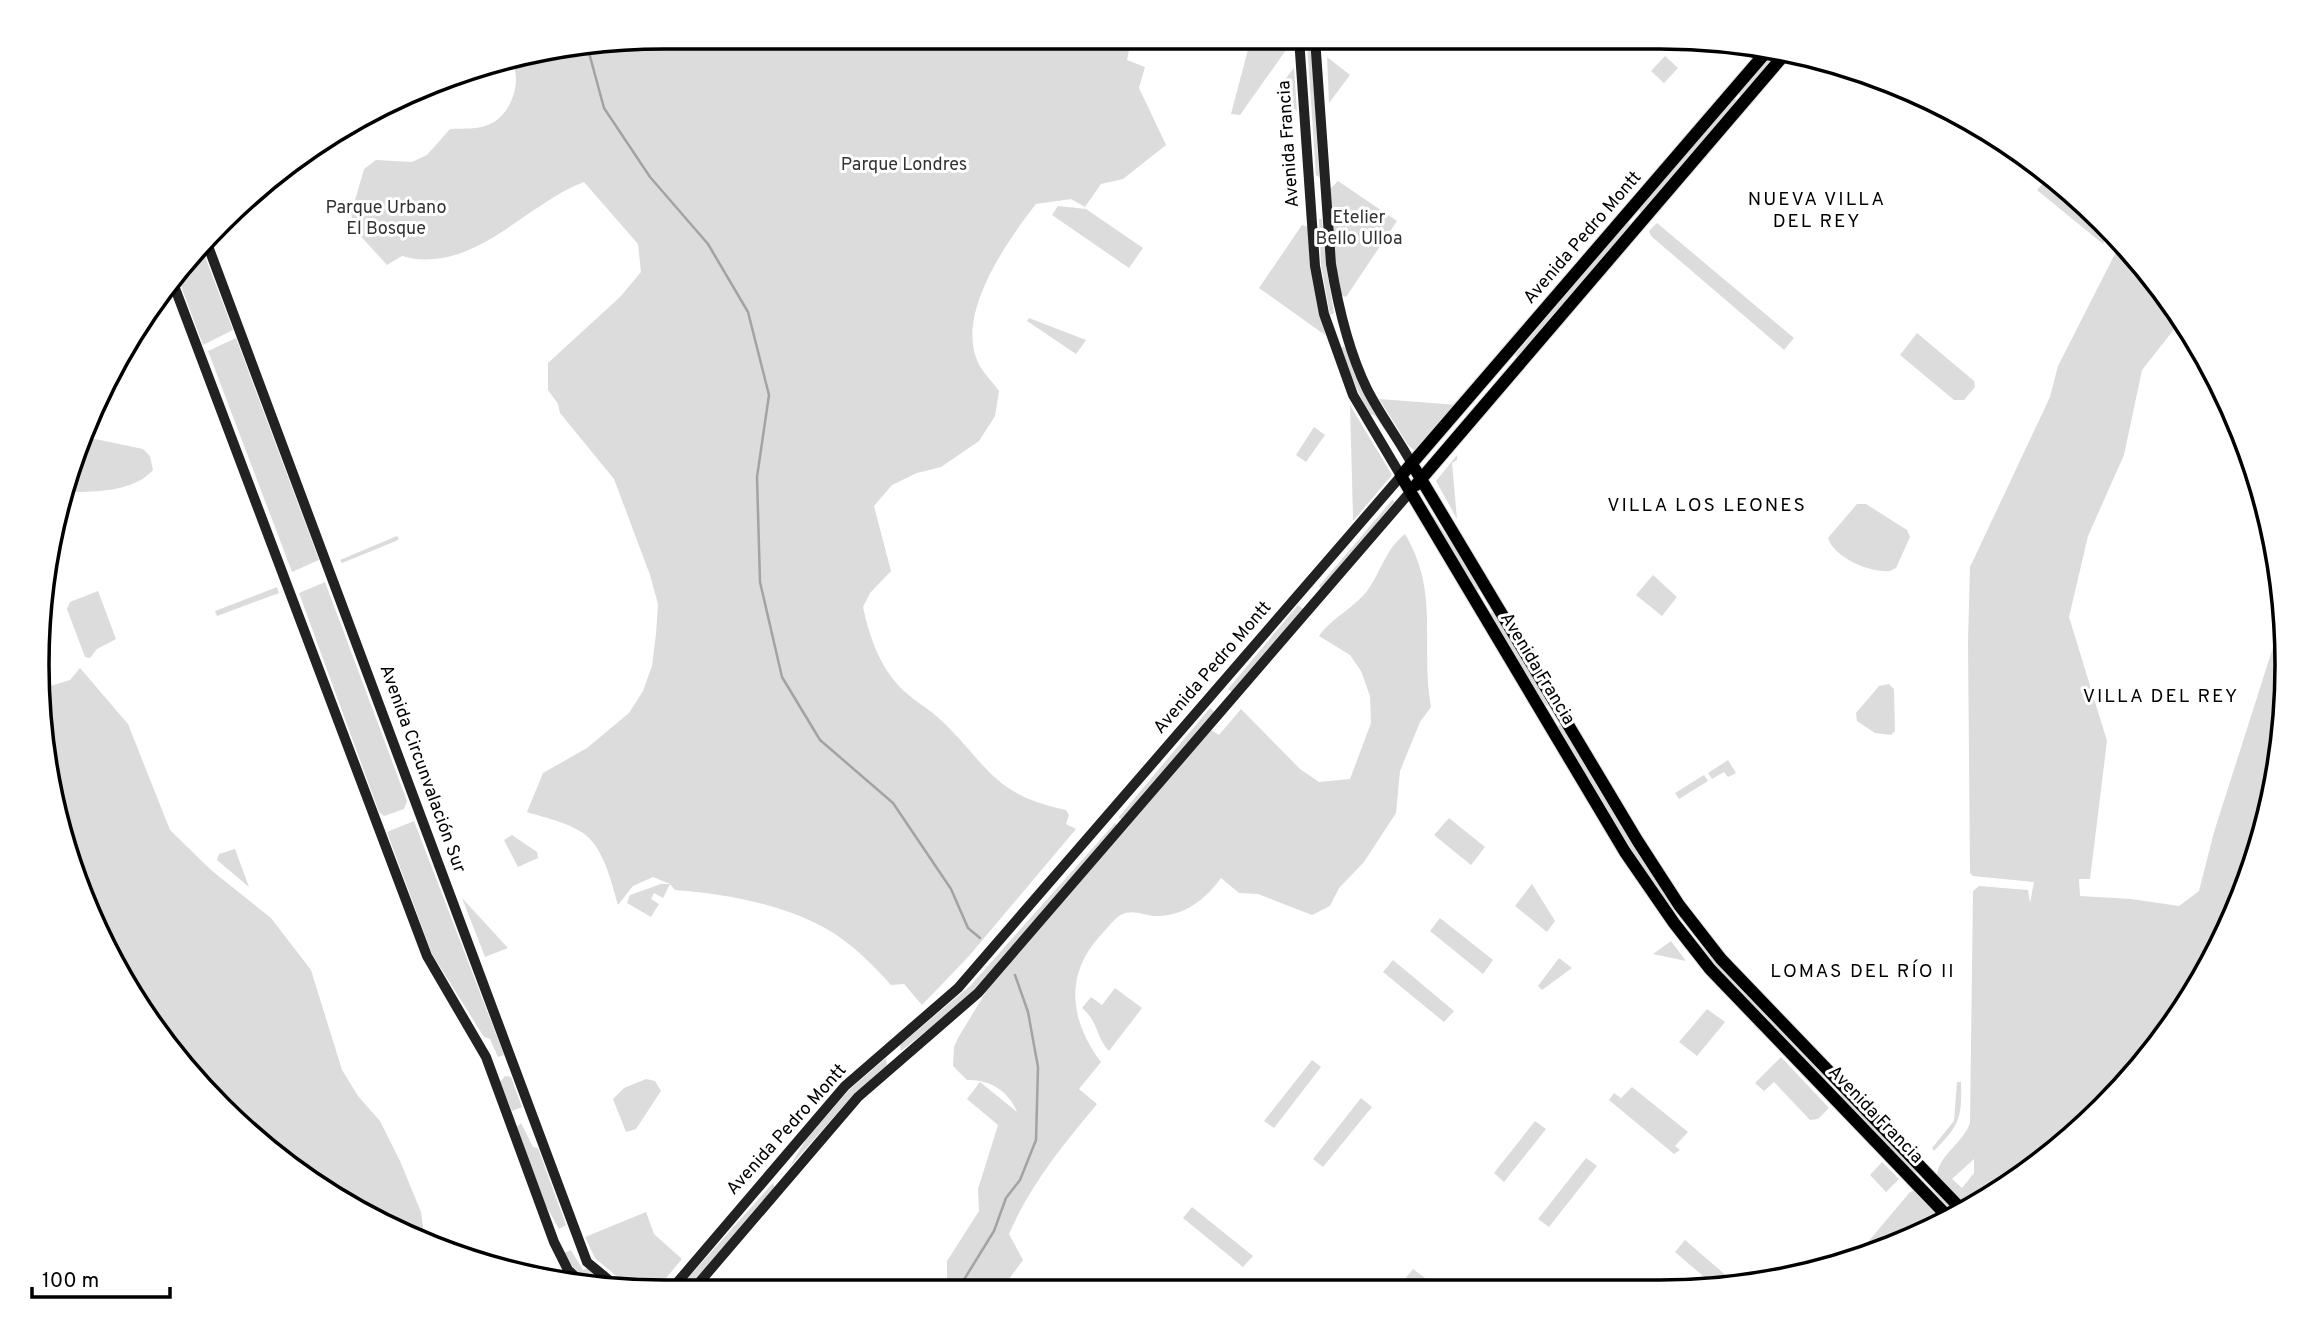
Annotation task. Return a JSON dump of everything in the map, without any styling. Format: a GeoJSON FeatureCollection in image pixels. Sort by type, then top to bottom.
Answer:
{"type":"FeatureCollection","features":[{"type":"Feature","properties":{"kind":"main road","name":"Avenida Francia"},"geometry":{"type":"LineString","coordinates":[[1301,49],[1315,266],[1324,314],[1353,395],[1625,852],[1674,923],[1710,969],[1943,1211]]}},
{"type":"Feature","properties":{"kind":"main road","name":"Avenida Francia"},"geometry":{"type":"LineString","coordinates":[[1316,49],[1329,238],[1338,300],[1349,343],[1368,390],[1637,840],[1686,915],[1721,959],[1956,1204]]}},
{"type":"Feature","properties":{"kind":"main road","name":"Avenida Pedro Montt"},"geometry":{"type":"LineString","coordinates":[[679,1280],[845,1086],[958,988],[1761,58]]}},
{"type":"Feature","properties":{"kind":"main road","name":"Avenida Pedro Montt"},"geometry":{"type":"LineString","coordinates":[[701,1280],[859,1097],[978,993],[1779,61]]}},
{"type":"Feature","properties":{"kind":"main road","name":"Avenida Circunvalación Sur"},"geometry":{"type":"LineString","coordinates":[[210,250],[587,1262],[605,1277]]}},
{"type":"Feature","properties":{"kind":"main road"},"geometry":{"type":"LineString","coordinates":[[176,290],[427,956],[486,1057],[554,1242],[571,1273]]}},
{"type":"Feature","properties":{"kind":"main road"},"geometry":{"type":"LineString","coordinates":[[1479,606],[1492,597]]}},
{"type":"Feature","properties":{"kind":"main road"},"geometry":{"type":"LineString","coordinates":[[1545,718],[1558,709]]}},
{"type":"Feature","properties":{"kind":"main road"},"geometry":{"type":"LineString","coordinates":[[1828,1091],[1837,1080]]}},
{"type":"Feature","properties":{"kind":"green space"},"geometry":{"type":"Polygon","coordinates":[[[664,49],[1129,49],[1127,60],[1145,67],[1139,88],[1166,145],[1123,179],[1101,184],[1085,207],[1071,199],[1036,204],[999,257],[979,299],[974,321],[973,341],[977,360],[999,391],[995,416],[979,441],[941,467],[917,473],[892,485],[874,506],[891,571],[870,593],[863,607],[871,638],[890,676],[943,722],[995,778],[1023,796],[1066,810],[1069,815],[1066,824],[1076,829],[969,956],[922,1005],[904,984],[891,985],[865,958],[835,934],[778,908],[716,894],[675,890],[670,884],[653,877],[633,886],[618,905],[604,861],[589,838],[568,825],[527,812],[543,773],[587,748],[629,713],[643,691],[652,666],[658,604],[614,479],[560,413],[558,404],[548,390],[548,363],[620,297],[641,272],[638,244],[584,182],[562,192],[475,247],[452,256],[427,259],[402,256],[387,265],[355,230],[351,214],[364,169],[376,160],[412,162],[427,155],[450,129],[481,127],[497,120],[513,97],[514,68],[584,54],[664,49]]]}},
{"type":"Feature","properties":{"kind":"green space"},"geometry":{"type":"Polygon","coordinates":[[[1248,49],[1287,49],[1240,115],[1231,114],[1248,49]]]}},
{"type":"Feature","properties":{"kind":"green space"},"geometry":{"type":"Polygon","coordinates":[[[1307,49],[1311,49],[1319,177],[1316,175],[1307,49]]]}},
{"type":"Feature","properties":{"kind":"green space"},"geometry":{"type":"Polygon","coordinates":[[[1665,56],[1678,68],[1664,83],[1651,71],[1665,56]]]}},
{"type":"Feature","properties":{"kind":"green space"},"geometry":{"type":"Polygon","coordinates":[[[1327,57],[1350,75],[1329,103],[1327,57]]]}},
{"type":"Feature","properties":{"kind":"green space"},"geometry":{"type":"Polygon","coordinates":[[[1766,59],[1774,60],[1742,97],[1736,92],[1766,59]]]}},
{"type":"Feature","properties":{"kind":"green space"},"geometry":{"type":"Polygon","coordinates":[[[1294,68],[1297,111],[1275,92],[1294,68]]]}},
{"type":"Feature","properties":{"kind":"green space"},"geometry":{"type":"Polygon","coordinates":[[[1732,96],[1739,102],[1645,213],[1640,213],[1639,209],[1732,96]]]}},
{"type":"Feature","properties":{"kind":"green space","name":"Etelier Bello Ulloa"},"geometry":{"type":"Polygon","coordinates":[[[1338,181],[1397,221],[1346,297],[1339,294],[1329,190],[1338,181]]]}},
{"type":"Feature","properties":{"kind":"green space"},"geometry":{"type":"Polygon","coordinates":[[[2043,183],[2095,229],[2105,240],[2103,244],[2037,190],[2043,183]]]}},
{"type":"Feature","properties":{"kind":"green space"},"geometry":{"type":"Polygon","coordinates":[[[1058,206],[1086,209],[1143,248],[1129,268],[1052,215],[1058,206]]]}},
{"type":"Feature","properties":{"kind":"green space"},"geometry":{"type":"Polygon","coordinates":[[[1319,219],[1322,219],[1334,313],[1330,315],[1321,265],[1319,219]]]}},
{"type":"Feature","properties":{"kind":"green space"},"geometry":{"type":"Polygon","coordinates":[[[1626,222],[1631,224],[1520,360],[1515,355],[1626,222]]]}},
{"type":"Feature","properties":{"kind":"green space"},"geometry":{"type":"Polygon","coordinates":[[[1657,223],[1794,338],[1784,350],[1651,236],[1649,231],[1657,223]]]}},
{"type":"Feature","properties":{"kind":"green space"},"geometry":{"type":"Polygon","coordinates":[[[1302,225],[1309,227],[1325,335],[1259,288],[1302,225]]]}},
{"type":"Feature","properties":{"kind":"green space"},"geometry":{"type":"Polygon","coordinates":[[[2116,252],[2148,290],[2175,329],[2142,370],[2124,455],[2088,536],[2069,617],[2107,741],[2090,879],[2079,879],[2080,896],[2131,899],[2179,906],[2199,891],[2214,832],[2274,643],[2274,705],[2263,785],[2242,862],[2212,937],[2171,1006],[2122,1070],[2095,1100],[2065,1127],[2001,1176],[1932,1217],[1867,1243],[1910,1192],[1916,1190],[1933,1207],[1942,1201],[1922,1178],[1924,1176],[1954,1193],[1937,1175],[1942,1161],[1970,1123],[1973,891],[1979,886],[2028,890],[2030,903],[2034,882],[1973,876],[1970,873],[1970,567],[2050,397],[2058,366],[2116,252]],[[1974,1159],[1952,1179],[1962,1188],[1974,1173],[1974,1159]]]}},
{"type":"Feature","properties":{"kind":"green space"},"geometry":{"type":"Polygon","coordinates":[[[205,256],[233,330],[203,345],[180,285],[205,256]]]}},
{"type":"Feature","properties":{"kind":"green space"},"geometry":{"type":"Polygon","coordinates":[[[1029,318],[1086,340],[1076,354],[1027,321],[1029,318]]]}},
{"type":"Feature","properties":{"kind":"green space"},"geometry":{"type":"Polygon","coordinates":[[[1917,333],[1974,381],[1975,387],[1964,400],[1954,400],[1900,355],[1917,333]]]}},
{"type":"Feature","properties":{"kind":"green space"},"geometry":{"type":"Polygon","coordinates":[[[236,338],[319,560],[292,572],[208,351],[236,338]]]}},
{"type":"Feature","properties":{"kind":"green space"},"geometry":{"type":"Polygon","coordinates":[[[1344,346],[1402,455],[1375,416],[1368,413],[1339,349],[1344,346]]]}},
{"type":"Feature","properties":{"kind":"green space"},"geometry":{"type":"Polygon","coordinates":[[[1379,399],[1458,405],[1416,452],[1408,445],[1379,399]]]}},
{"type":"Feature","properties":{"kind":"green space"},"geometry":{"type":"Polygon","coordinates":[[[1350,405],[1392,475],[1353,521],[1353,516],[1350,405]]]}},
{"type":"Feature","properties":{"kind":"green space"},"geometry":{"type":"Polygon","coordinates":[[[1314,427],[1325,435],[1306,462],[1296,455],[1314,427]]]}},
{"type":"Feature","properties":{"kind":"green space"},"geometry":{"type":"Polygon","coordinates":[[[92,439],[143,449],[150,456],[153,470],[145,478],[123,487],[74,492],[92,439]]]}},
{"type":"Feature","properties":{"kind":"green space"},"geometry":{"type":"Polygon","coordinates":[[[1457,455],[1457,460],[1452,463],[1457,519],[1436,481],[1457,455]]]}},
{"type":"Feature","properties":{"kind":"green space"},"geometry":{"type":"Polygon","coordinates":[[[1393,499],[1394,502],[1322,589],[1319,586],[1393,499]]]}},
{"type":"Feature","properties":{"kind":"green space"},"geometry":{"type":"Polygon","coordinates":[[[1422,499],[1481,588],[1476,591],[1422,499]]]}},
{"type":"Feature","properties":{"kind":"green space"},"geometry":{"type":"Polygon","coordinates":[[[1857,504],[1866,504],[1907,530],[1910,537],[1896,568],[1882,571],[1864,567],[1845,558],[1832,545],[1828,538],[1857,504]]]}},
{"type":"Feature","properties":{"kind":"green space"},"geometry":{"type":"Polygon","coordinates":[[[1405,534],[1416,556],[1426,598],[1431,707],[1420,722],[1400,771],[1396,813],[1364,862],[1339,888],[1330,906],[1312,915],[1258,894],[1239,893],[1221,878],[1200,900],[1175,914],[1155,916],[1128,912],[1111,923],[1088,951],[1076,982],[1075,998],[1083,1030],[1101,1062],[1079,1089],[1097,1104],[1048,1166],[1017,1216],[1009,1234],[1023,1260],[1008,1280],[947,1280],[947,1261],[979,1211],[978,1189],[998,1125],[967,1099],[980,1082],[1017,1112],[1003,1092],[990,1084],[975,1080],[967,1080],[953,1066],[954,1047],[958,1038],[993,980],[1209,729],[1219,735],[1241,709],[1300,769],[1319,782],[1350,779],[1371,723],[1370,696],[1361,671],[1350,655],[1319,636],[1366,592],[1389,551],[1405,534]]]}},
{"type":"Feature","properties":{"kind":"green space"},"geometry":{"type":"Polygon","coordinates":[[[397,536],[399,539],[396,541],[342,563],[340,560],[397,536]]]}},
{"type":"Feature","properties":{"kind":"green space"},"geometry":{"type":"Polygon","coordinates":[[[1653,575],[1677,597],[1662,616],[1636,595],[1653,575]]]}},
{"type":"Feature","properties":{"kind":"green space"},"geometry":{"type":"Polygon","coordinates":[[[325,582],[407,801],[404,809],[384,816],[379,812],[299,593],[325,582]]]}},
{"type":"Feature","properties":{"kind":"green space"},"geometry":{"type":"Polygon","coordinates":[[[277,587],[279,593],[217,616],[215,611],[277,587]]]}},
{"type":"Feature","properties":{"kind":"green space"},"geometry":{"type":"Polygon","coordinates":[[[98,591],[116,639],[97,649],[90,658],[85,657],[67,609],[70,602],[98,591]]]}},
{"type":"Feature","properties":{"kind":"green space"},"geometry":{"type":"Polygon","coordinates":[[[1298,605],[1303,609],[1232,692],[1228,689],[1298,605]]]}},
{"type":"Feature","properties":{"kind":"green space"},"geometry":{"type":"Polygon","coordinates":[[[1494,612],[1549,704],[1548,706],[1490,613],[1494,612]]]}},
{"type":"Feature","properties":{"kind":"green space"},"geometry":{"type":"Polygon","coordinates":[[[80,668],[128,724],[170,830],[211,870],[271,918],[311,970],[342,1070],[358,1096],[380,1121],[421,1212],[424,1231],[357,1198],[290,1153],[259,1127],[229,1100],[176,1039],[131,972],[96,900],[70,824],[61,785],[54,745],[50,686],[70,680],[80,668]]]}},
{"type":"Feature","properties":{"kind":"green space"},"geometry":{"type":"Polygon","coordinates":[[[1889,684],[1894,689],[1895,731],[1891,735],[1875,733],[1857,721],[1856,713],[1879,686],[1889,684]]]}},
{"type":"Feature","properties":{"kind":"green space"},"geometry":{"type":"Polygon","coordinates":[[[1210,708],[1216,713],[1124,820],[1118,818],[1210,708]]]}},
{"type":"Feature","properties":{"kind":"green space"},"geometry":{"type":"Polygon","coordinates":[[[1561,724],[1676,907],[1673,911],[1640,865],[1557,727],[1561,724]]]}},
{"type":"Feature","properties":{"kind":"green space"},"geometry":{"type":"Polygon","coordinates":[[[1728,760],[1736,773],[1728,777],[1724,772],[1712,779],[1708,773],[1728,760]]]}},
{"type":"Feature","properties":{"kind":"green space"},"geometry":{"type":"Polygon","coordinates":[[[1704,775],[1708,781],[1679,799],[1675,793],[1704,775]]]}},
{"type":"Feature","properties":{"kind":"green space"},"geometry":{"type":"Polygon","coordinates":[[[1449,818],[1485,847],[1471,865],[1434,835],[1449,818]]]}},
{"type":"Feature","properties":{"kind":"green space"},"geometry":{"type":"Polygon","coordinates":[[[414,821],[504,1055],[498,1057],[490,1039],[484,1037],[432,954],[387,832],[414,821]]]}},
{"type":"Feature","properties":{"kind":"green space"},"geometry":{"type":"Polygon","coordinates":[[[1115,823],[1117,826],[963,1002],[901,1051],[900,1045],[970,986],[1115,823]]]}},
{"type":"Feature","properties":{"kind":"green space"},"geometry":{"type":"Polygon","coordinates":[[[512,835],[537,852],[538,858],[518,867],[504,840],[512,835]]]}},
{"type":"Feature","properties":{"kind":"green space"},"geometry":{"type":"Polygon","coordinates":[[[235,849],[249,887],[217,860],[219,854],[235,849]]]}},
{"type":"Feature","properties":{"kind":"green space"},"geometry":{"type":"Polygon","coordinates":[[[661,884],[670,884],[663,898],[654,893],[651,899],[659,904],[651,917],[627,903],[630,895],[661,884]]]}},
{"type":"Feature","properties":{"kind":"green space"},"geometry":{"type":"Polygon","coordinates":[[[1532,884],[1555,921],[1547,932],[1515,906],[1532,884]]]}},
{"type":"Feature","properties":{"kind":"green space"},"geometry":{"type":"Polygon","coordinates":[[[462,898],[508,948],[485,957],[462,898]]]}},
{"type":"Feature","properties":{"kind":"green space"},"geometry":{"type":"Polygon","coordinates":[[[1440,918],[1493,960],[1483,974],[1430,931],[1440,918]]]}},
{"type":"Feature","properties":{"kind":"green space"},"geometry":{"type":"Polygon","coordinates":[[[1692,936],[1824,1074],[1821,1078],[1722,973],[1692,936]]]}},
{"type":"Feature","properties":{"kind":"green space"},"geometry":{"type":"Polygon","coordinates":[[[1671,941],[1686,961],[1653,954],[1671,941]]]}},
{"type":"Feature","properties":{"kind":"green space"},"geometry":{"type":"Polygon","coordinates":[[[1559,958],[1572,968],[1542,990],[1538,986],[1559,958]]]}},
{"type":"Feature","properties":{"kind":"green space"},"geometry":{"type":"Polygon","coordinates":[[[1393,960],[1454,1011],[1444,1022],[1383,972],[1393,960]]]}},
{"type":"Feature","properties":{"kind":"green space"},"geometry":{"type":"Polygon","coordinates":[[[1115,988],[1142,1008],[1109,1051],[1082,1008],[1091,997],[1102,1005],[1115,988]]]}},
{"type":"Feature","properties":{"kind":"green space"},"geometry":{"type":"Polygon","coordinates":[[[1707,1009],[1725,1022],[1697,1056],[1679,1042],[1707,1009]]]}},
{"type":"Feature","properties":{"kind":"green space"},"geometry":{"type":"Polygon","coordinates":[[[1781,1057],[1829,1108],[1818,1119],[1810,1120],[1774,1082],[1764,1091],[1755,1083],[1781,1057]]]}},
{"type":"Feature","properties":{"kind":"green space"},"geometry":{"type":"Polygon","coordinates":[[[886,1058],[887,1065],[854,1094],[788,1169],[807,1138],[849,1090],[886,1058]]]}},
{"type":"Feature","properties":{"kind":"green space"},"geometry":{"type":"Polygon","coordinates":[[[1312,1060],[1321,1067],[1274,1128],[1264,1121],[1312,1060]]]}},
{"type":"Feature","properties":{"kind":"green space"},"geometry":{"type":"Polygon","coordinates":[[[505,1076],[511,1077],[522,1107],[512,1111],[500,1082],[505,1076]]]}},
{"type":"Feature","properties":{"kind":"green space"},"geometry":{"type":"Polygon","coordinates":[[[646,1079],[655,1081],[661,1091],[636,1129],[626,1132],[613,1099],[624,1088],[646,1079]]]}},
{"type":"Feature","properties":{"kind":"green space"},"geometry":{"type":"Polygon","coordinates":[[[1957,1082],[1961,1082],[1958,1120],[1934,1151],[1932,1148],[1954,1121],[1957,1082]]]}},
{"type":"Feature","properties":{"kind":"green space"},"geometry":{"type":"Polygon","coordinates":[[[1632,1087],[1688,1132],[1675,1146],[1680,1150],[1674,1154],[1609,1100],[1614,1093],[1621,1098],[1632,1087]]]}},
{"type":"Feature","properties":{"kind":"green space"},"geometry":{"type":"Polygon","coordinates":[[[1843,1092],[1918,1170],[1915,1174],[1839,1096],[1843,1092]]]}},
{"type":"Feature","properties":{"kind":"green space"},"geometry":{"type":"Polygon","coordinates":[[[1361,1098],[1372,1107],[1323,1167],[1313,1159],[1361,1098]]]}},
{"type":"Feature","properties":{"kind":"green space"},"geometry":{"type":"Polygon","coordinates":[[[1535,1121],[1546,1129],[1504,1182],[1494,1173],[1535,1121]]]}},
{"type":"Feature","properties":{"kind":"green space"},"geometry":{"type":"Polygon","coordinates":[[[521,1123],[533,1147],[538,1148],[566,1225],[559,1229],[545,1204],[517,1127],[521,1123]]]}},
{"type":"Feature","properties":{"kind":"green space"},"geometry":{"type":"Polygon","coordinates":[[[1586,1158],[1597,1166],[1549,1227],[1538,1219],[1586,1158]]]}},
{"type":"Feature","properties":{"kind":"green space"},"geometry":{"type":"Polygon","coordinates":[[[1882,1162],[1899,1179],[1886,1192],[1870,1175],[1882,1162]]]}},
{"type":"Feature","properties":{"kind":"green space"},"geometry":{"type":"Polygon","coordinates":[[[773,1183],[775,1188],[696,1280],[687,1279],[773,1183]]]}},
{"type":"Feature","properties":{"kind":"green space"},"geometry":{"type":"Polygon","coordinates":[[[1192,1207],[1253,1256],[1243,1267],[1183,1218],[1192,1207]]]}},
{"type":"Feature","properties":{"kind":"green space"},"geometry":{"type":"Polygon","coordinates":[[[646,1212],[654,1234],[682,1259],[664,1280],[619,1279],[595,1258],[585,1237],[646,1212]]]}},
{"type":"Feature","properties":{"kind":"green space"},"geometry":{"type":"Polygon","coordinates":[[[1685,1240],[1727,1276],[1706,1278],[1675,1252],[1685,1240]]]}},
{"type":"Feature","properties":{"kind":"green space"},"geometry":{"type":"Polygon","coordinates":[[[571,1250],[583,1270],[588,1268],[599,1277],[579,1274],[564,1253],[571,1250]]]}},
{"type":"Feature","properties":{"kind":"green space"},"geometry":{"type":"Polygon","coordinates":[[[1413,1269],[1425,1278],[1423,1280],[1404,1280],[1413,1269]]]}},
{"type":"Feature","properties":{"kind":"waterway"},"geometry":{"type":"LineString","coordinates":[[589,53],[604,108],[650,177],[708,244],[748,312],[769,395],[757,477],[760,582],[782,677],[820,740],[893,803],[951,889],[968,928],[980,938]]}},
{"type":"Feature","properties":{"kind":"waterway"},"geometry":{"type":"LineString","coordinates":[[964,1280],[994,1231],[1006,1198],[1020,1180],[1036,1140],[1038,1067],[1028,1012],[1015,975]]}},
{"type":"Feature","properties":{"kind":"district","name":"NUEVA VILLA DEL REY"},"geometry":{"type":"Point","coordinates":[1817,211]}},
{"type":"Feature","properties":{"kind":"district","name":"VILLA LOS LEONES"},"geometry":{"type":"Point","coordinates":[1707,506]}},
{"type":"Feature","properties":{"kind":"district","name":"VILLA DEL REY"},"geometry":{"type":"Point","coordinates":[2161,697]}},
{"type":"Feature","properties":{"kind":"district","name":"LOMAS DEL RÍO II"},"geometry":{"type":"Point","coordinates":[1863,972]}},
{"type":"Feature","properties":{"kind":"park label","name":"Parque Londres"},"geometry":{"type":"Point","coordinates":[904,165]}},
{"type":"Feature","properties":{"kind":"park label","name":"Parque Urbano El Bosque"},"geometry":{"type":"Point","coordinates":[386,218]}}]}
